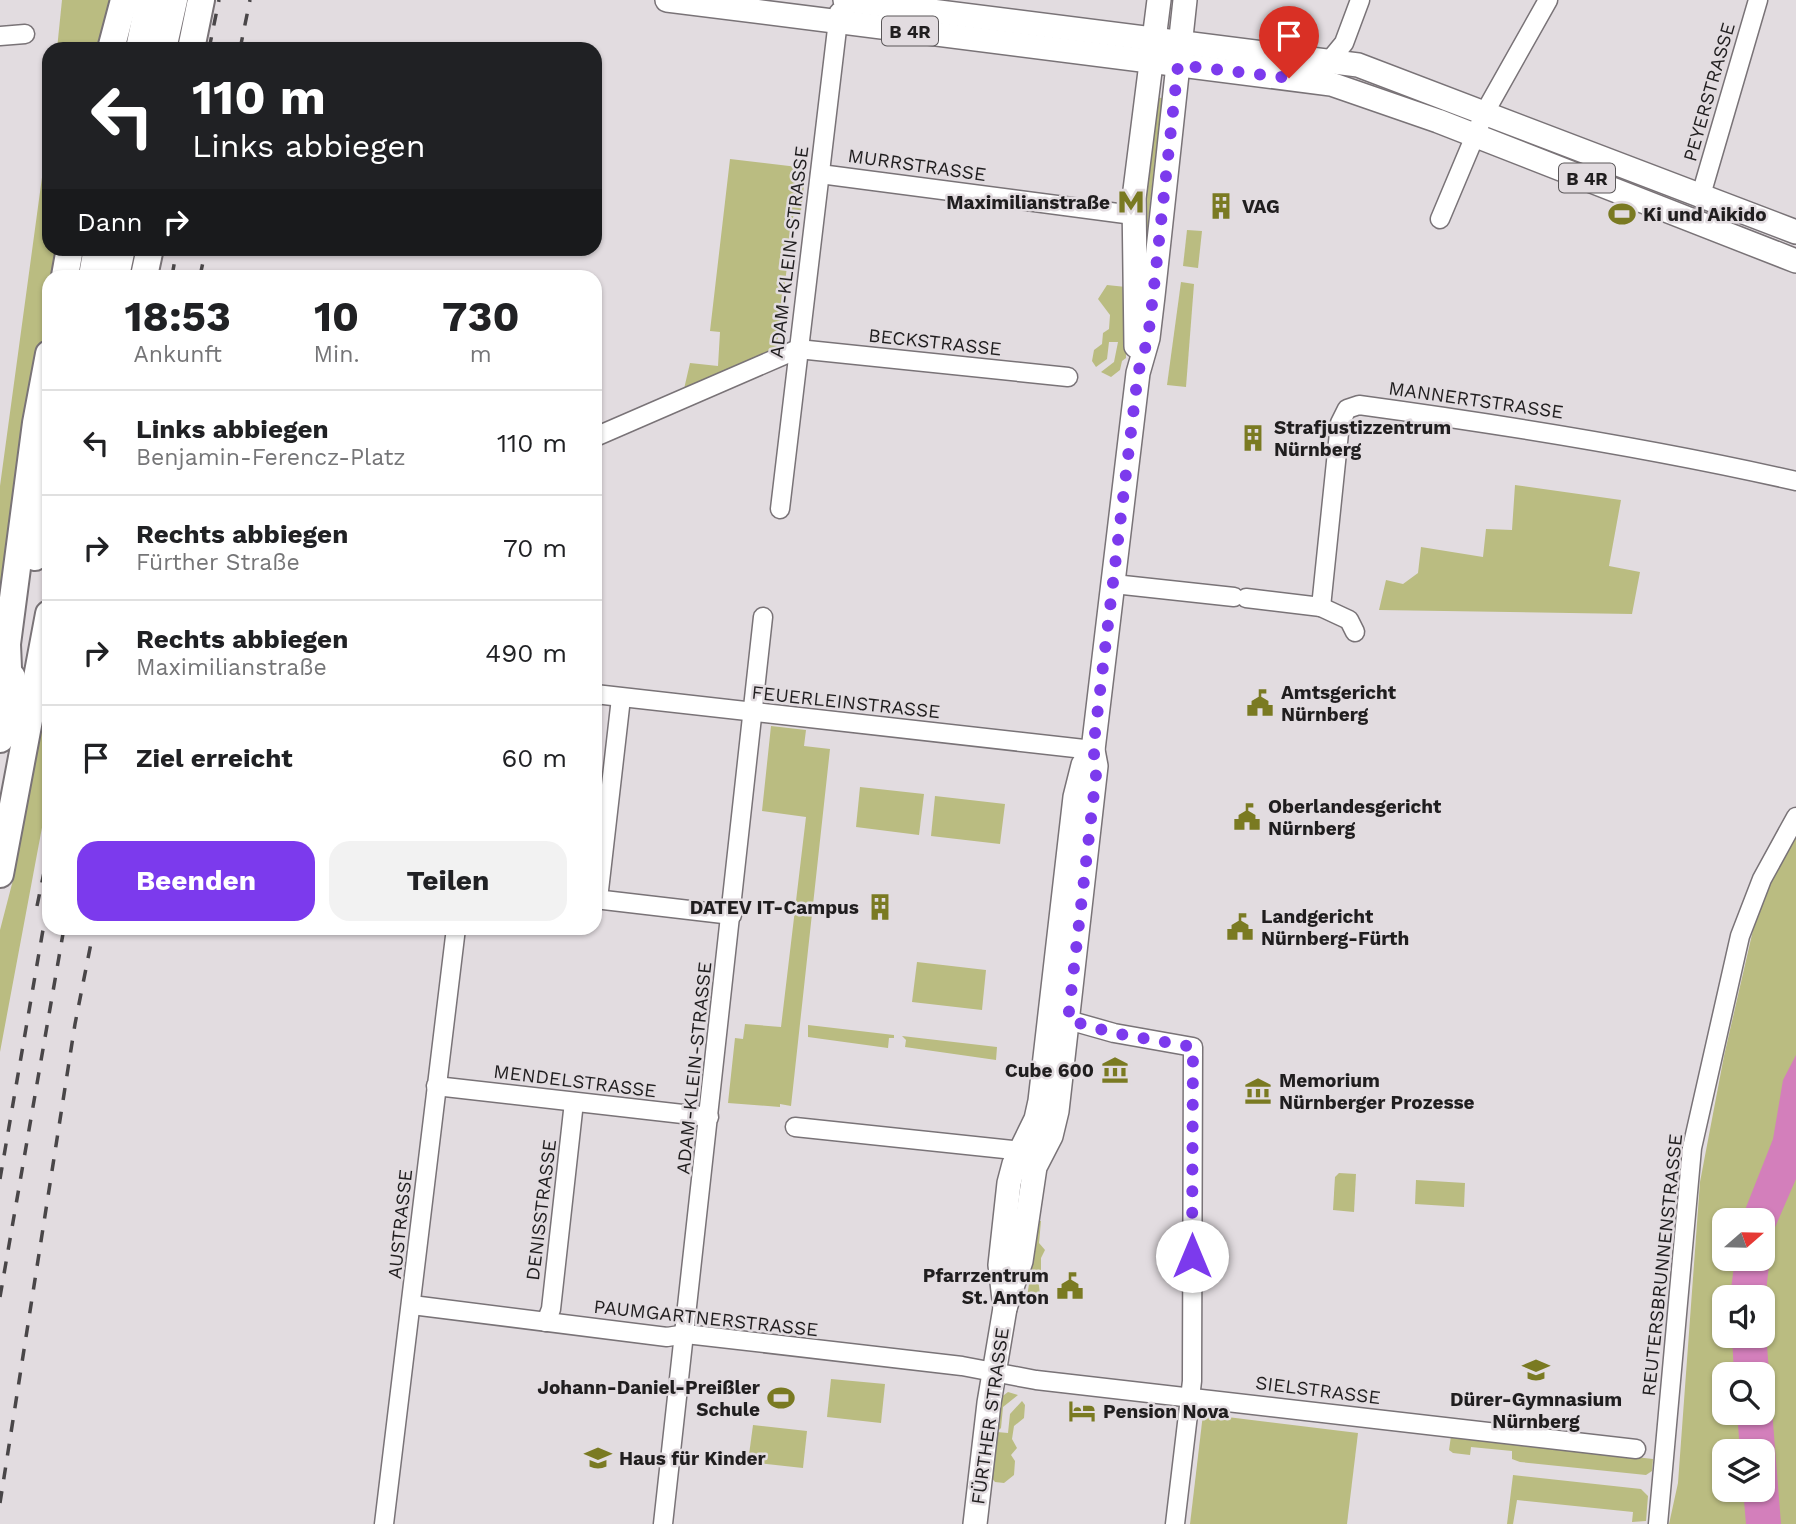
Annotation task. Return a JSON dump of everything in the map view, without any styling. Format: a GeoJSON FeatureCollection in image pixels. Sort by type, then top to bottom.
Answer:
{"type":"FeatureCollection","features":[{"type":"Feature","properties":{"kind":"highway"},"geometry":{"type":"LineString","coordinates":[[113,42],[124,0]]}},
{"type":"Feature","properties":{"kind":"highway"},"geometry":{"type":"LineString","coordinates":[[140,42],[149,0]]}},
{"type":"Feature","properties":{"kind":"highway"},"geometry":{"type":"LineString","coordinates":[[165,42],[174,0]]}},
{"type":"Feature","properties":{"kind":"highway"},"geometry":{"type":"LineString","coordinates":[[192,42],[198,4]]}},
{"type":"Feature","properties":{"kind":"highway"},"geometry":{"type":"LineString","coordinates":[[9,693],[7,644],[42,391]]}},
{"type":"Feature","properties":{"kind":"highway"},"geometry":{"type":"LineString","coordinates":[[0,739],[42,523]]}},
{"type":"Feature","properties":{"kind":"highway"},"geometry":{"type":"LineString","coordinates":[[0,874],[42,651]]}},
{"type":"Feature","properties":{"kind":"main road","name":"B 4R"},"geometry":{"type":"LineString","coordinates":[[667,0],[841,8],[1154,37],[1330,60],[1378,70],[1796,232]]}},
{"type":"Feature","properties":{"kind":"main road","name":"FÜRTHER STRASSE"},"geometry":{"type":"LineString","coordinates":[[1031,1152],[1056,1121],[1097,766],[1093,750],[1138,373],[1133,215],[1159,0]]}},
{"type":"Feature","properties":{"kind":"main road","name":"FÜRTHER STRASSE"},"geometry":{"type":"LineString","coordinates":[[1138,373],[1148,338],[1185,0]]}},
{"type":"Feature","properties":{"kind":"main road","name":"B 4R"},"geometry":{"type":"LineString","coordinates":[[841,8],[1150,61],[1343,87],[1475,135],[1796,261]]}},
{"type":"Feature","properties":{"kind":"main road","name":"FÜRTHER STRASSE"},"geometry":{"type":"LineString","coordinates":[[975,1524],[1004,1308],[1021,1261],[1032,1179],[1031,1152],[1039,1111],[1075,797],[1083,765],[1093,750]]}},
{"type":"Feature","properties":{"kind":"street"},"geometry":{"type":"LineString","coordinates":[[1330,60],[1349,31],[1360,0]]}},
{"type":"Feature","properties":{"kind":"street"},"geometry":{"type":"LineString","coordinates":[[1440,219],[1485,113],[1548,0]]}},
{"type":"Feature","properties":{"kind":"street","name":"PEYERSTRASSE"},"geometry":{"type":"LineString","coordinates":[[1701,195],[1758,0]]}},
{"type":"Feature","properties":{"kind":"street","name":"ADAM-KLEIN-STRASSE"},"geometry":{"type":"LineString","coordinates":[[780,509],[841,8]]}},
{"type":"Feature","properties":{"kind":"street"},"geometry":{"type":"LineString","coordinates":[[0,36],[24,34]]}},
{"type":"Feature","properties":{"kind":"street","name":"MURRSTRASSE"},"geometry":{"type":"LineString","coordinates":[[820,174],[1133,215]]}},
{"type":"Feature","properties":{"kind":"street"},"geometry":{"type":"LineString","coordinates":[[602,435],[798,349]]}},
{"type":"Feature","properties":{"kind":"street","name":"BECKSTRASSE"},"geometry":{"type":"LineString","coordinates":[[798,349],[1068,377]]}},
{"type":"Feature","properties":{"kind":"street","name":"MANNERTSTRASSE"},"geometry":{"type":"LineString","coordinates":[[1321,607],[1340,424],[1347,409],[1359,405],[1563,433],[1683,455],[1796,481]]}},
{"type":"Feature","properties":{"kind":"street"},"geometry":{"type":"LineString","coordinates":[[1114,584],[1321,607],[1349,620],[1355,632]]}},
{"type":"Feature","properties":{"kind":"street","name":"ADAM-KLEIN-STRASSE"},"geometry":{"type":"LineString","coordinates":[[663,1524],[763,617]]}},
{"type":"Feature","properties":{"kind":"street","name":"FEUERLEINSTRASSE"},"geometry":{"type":"LineString","coordinates":[[602,695],[1093,750]]}},
{"type":"Feature","properties":{"kind":"street"},"geometry":{"type":"LineString","coordinates":[[602,851],[621,698]]}},
{"type":"Feature","properties":{"kind":"street","name":"REUTERSBRUNNENSTRASSE"},"geometry":{"type":"LineString","coordinates":[[1658,1524],[1692,1148],[1740,936],[1762,879],[1796,817]]}},
{"type":"Feature","properties":{"kind":"street"},"geometry":{"type":"LineString","coordinates":[[602,900],[732,915]]}},
{"type":"Feature","properties":{"kind":"street","name":"AUSTRASSE"},"geometry":{"type":"LineString","coordinates":[[384,1524],[455,935]]}},
{"type":"Feature","properties":{"kind":"street"},"geometry":{"type":"LineString","coordinates":[[1068,1020],[1114,1033],[1193,1047],[1190,1396],[1175,1524]]}},
{"type":"Feature","properties":{"kind":"street","name":"MENDELSTRASSE"},"geometry":{"type":"LineString","coordinates":[[436,1086],[709,1117]]}},
{"type":"Feature","properties":{"kind":"street","name":"DENISSTRASSE"},"geometry":{"type":"LineString","coordinates":[[546,1322],[551,1309],[575,1102]]}},
{"type":"Feature","properties":{"kind":"street"},"geometry":{"type":"LineString","coordinates":[[795,1127],[1031,1152]]}},
{"type":"Feature","properties":{"kind":"street","name":"PAUMGARTNERSTRASSE"},"geometry":{"type":"LineString","coordinates":[[412,1305],[667,1337],[686,1334],[994,1372]]}},
{"type":"Feature","properties":{"kind":"street","name":"SIELSTRASSE"},"geometry":{"type":"LineString","coordinates":[[994,1372],[1036,1380],[1636,1449]]}},
{"type":"Feature","properties":{"kind":"green space"},"geometry":{"type":"Polygon","coordinates":[[[62,0],[114,0],[106,42],[58,42],[62,0]]]}},
{"type":"Feature","properties":{"kind":"green space"},"geometry":{"type":"Polygon","coordinates":[[[1151,97],[1162,98],[1148,222],[1147,287],[1139,225],[1151,97]]]}},
{"type":"Feature","properties":{"kind":"green space"},"geometry":{"type":"Polygon","coordinates":[[[730,159],[806,168],[801,211],[794,211],[777,346],[773,351],[684,389],[690,363],[718,366],[720,332],[710,331],[730,159]]]}},
{"type":"Feature","properties":{"kind":"green space"},"geometry":{"type":"Polygon","coordinates":[[[42,177],[42,256],[62,256],[59,270],[42,270],[42,367],[0,657],[0,486],[42,177]]]}},
{"type":"Feature","properties":{"kind":"green space"},"geometry":{"type":"Polygon","coordinates":[[[1187,230],[1202,231],[1198,268],[1183,266],[1187,230]]]}},
{"type":"Feature","properties":{"kind":"green space"},"geometry":{"type":"Polygon","coordinates":[[[1181,282],[1194,284],[1186,387],[1167,385],[1181,282]]]}},
{"type":"Feature","properties":{"kind":"green space"},"geometry":{"type":"Polygon","coordinates":[[[1107,285],[1126,287],[1126,358],[1122,361],[1120,370],[1111,377],[1101,372],[1114,362],[1118,342],[1109,342],[1107,359],[1096,367],[1092,361],[1094,350],[1102,344],[1103,333],[1109,329],[1110,315],[1098,299],[1107,285]]]}},
{"type":"Feature","properties":{"kind":"green space"},"geometry":{"type":"Polygon","coordinates":[[[1515,485],[1621,500],[1609,566],[1640,572],[1632,614],[1379,610],[1386,580],[1403,584],[1418,573],[1421,547],[1483,557],[1486,529],[1512,530],[1515,485]]]}},
{"type":"Feature","properties":{"kind":"green space"},"geometry":{"type":"Polygon","coordinates":[[[42,726],[42,827],[0,1052],[0,930],[13,880],[42,726]]]}},
{"type":"Feature","properties":{"kind":"green space"},"geometry":{"type":"Polygon","coordinates":[[[771,726],[806,730],[804,746],[830,749],[791,1106],[780,1104],[780,1107],[728,1103],[735,1038],[743,1039],[745,1024],[781,1027],[806,817],[762,811],[771,726]]]}},
{"type":"Feature","properties":{"kind":"green space"},"geometry":{"type":"Polygon","coordinates":[[[860,787],[924,794],[919,835],[856,827],[860,787]]]}},
{"type":"Feature","properties":{"kind":"green space"},"geometry":{"type":"Polygon","coordinates":[[[935,796],[1005,804],[1000,844],[931,836],[935,796]]]}},
{"type":"Feature","properties":{"kind":"green space"},"geometry":{"type":"Polygon","coordinates":[[[1796,834],[1796,1524],[1669,1524],[1678,1483],[1700,1182],[1724,1056],[1762,891],[1796,834]]]}},
{"type":"Feature","properties":{"kind":"green space"},"geometry":{"type":"Polygon","coordinates":[[[917,962],[986,970],[982,1010],[912,1002],[917,962]]]}},
{"type":"Feature","properties":{"kind":"green space"},"geometry":{"type":"Polygon","coordinates":[[[808,1025],[894,1035],[894,1038],[889,1038],[888,1048],[808,1037],[808,1025]]]}},
{"type":"Feature","properties":{"kind":"green space"},"geometry":{"type":"Polygon","coordinates":[[[902,1036],[997,1047],[996,1060],[905,1047],[906,1040],[902,1036]]]}},
{"type":"Feature","properties":{"kind":"green space"},"geometry":{"type":"Polygon","coordinates":[[[1339,1173],[1356,1174],[1354,1212],[1333,1210],[1335,1177],[1339,1173]]]}},
{"type":"Feature","properties":{"kind":"green space"},"geometry":{"type":"Polygon","coordinates":[[[1416,1180],[1465,1183],[1464,1207],[1415,1204],[1416,1180]]]}},
{"type":"Feature","properties":{"kind":"green space"},"geometry":{"type":"Polygon","coordinates":[[[1039,1221],[1039,1243],[1045,1250],[1041,1258],[1041,1275],[1038,1278],[1040,1294],[1027,1297],[1039,1221]]]}},
{"type":"Feature","properties":{"kind":"green space"},"geometry":{"type":"Polygon","coordinates":[[[831,1379],[885,1384],[881,1423],[827,1417],[831,1379]]]}},
{"type":"Feature","properties":{"kind":"green space"},"geometry":{"type":"Polygon","coordinates":[[[1008,1392],[1018,1395],[1003,1407],[1001,1428],[997,1432],[1008,1433],[1010,1414],[1022,1401],[1025,1405],[1024,1418],[1014,1426],[1012,1439],[1017,1448],[1011,1455],[1015,1461],[1014,1475],[1004,1483],[995,1482],[991,1477],[1000,1398],[1008,1392]]]}},
{"type":"Feature","properties":{"kind":"green space"},"geometry":{"type":"Polygon","coordinates":[[[1203,1414],[1358,1433],[1347,1524],[1190,1524],[1203,1414]]]}},
{"type":"Feature","properties":{"kind":"green space"},"geometry":{"type":"Polygon","coordinates":[[[753,1425],[807,1431],[803,1468],[748,1462],[753,1425]]]}},
{"type":"Feature","properties":{"kind":"green space"},"geometry":{"type":"Polygon","coordinates":[[[1451,1436],[1653,1459],[1652,1471],[1646,1475],[1520,1462],[1512,1459],[1512,1451],[1471,1447],[1470,1455],[1453,1453],[1449,1450],[1451,1436]]]}},
{"type":"Feature","properties":{"kind":"green space"},"geometry":{"type":"Polygon","coordinates":[[[1513,1475],[1641,1489],[1648,1496],[1646,1521],[1632,1522],[1633,1512],[1517,1500],[1513,1524],[1507,1524],[1513,1475]]]}},
{"type":"Feature","properties":{"kind":"shaded area"},"geometry":{"type":"Polygon","coordinates":[[[1796,1055],[1796,1179],[1775,1227],[1775,1208],[1746,1208],[1773,1139],[1783,1080],[1796,1055]]]}},
{"type":"Feature","properties":{"kind":"shaded area"},"geometry":{"type":"Polygon","coordinates":[[[1733,1271],[1768,1271],[1767,1285],[1732,1285],[1733,1271]]]}},
{"type":"Feature","properties":{"kind":"shaded area"},"geometry":{"type":"Polygon","coordinates":[[[1733,1348],[1767,1348],[1768,1362],[1733,1362],[1733,1348]]]}},
{"type":"Feature","properties":{"kind":"shaded area"},"geometry":{"type":"Polygon","coordinates":[[[1738,1425],[1773,1425],[1774,1439],[1739,1439],[1738,1425]]]}},
{"type":"Feature","properties":{"kind":"shaded area"},"geometry":{"type":"Polygon","coordinates":[[[1775,1448],[1781,1524],[1746,1524],[1744,1502],[1775,1502],[1775,1448]]]}},
{"type":"Feature","properties":{"kind":"railway"},"geometry":{"type":"LineString","coordinates":[[210,42],[219,0]]}},
{"type":"Feature","properties":{"kind":"railway"},"geometry":{"type":"LineString","coordinates":[[241,42],[250,0]]}},
{"type":"Feature","properties":{"kind":"railway"},"geometry":{"type":"LineString","coordinates":[[173,270],[176,256]]}},
{"type":"Feature","properties":{"kind":"railway"},"geometry":{"type":"LineString","coordinates":[[201,270],[204,256]]}},
{"type":"Feature","properties":{"kind":"railway"},"geometry":{"type":"LineString","coordinates":[[37,906],[42,882]]}},
{"type":"Feature","properties":{"kind":"railway"},"geometry":{"type":"LineString","coordinates":[[0,1179],[42,935]]}},
{"type":"Feature","properties":{"kind":"railway"},"geometry":{"type":"LineString","coordinates":[[0,1297],[63,935]]}},
{"type":"Feature","properties":{"kind":"railway"},"geometry":{"type":"LineString","coordinates":[[0,1503],[75,1024],[93,935]]}},
{"type":"Feature","properties":{"kind":"place","name":"Maximilianstraße"},"geometry":{"type":"Point","coordinates":[1131,202]}},
{"type":"Feature","properties":{"kind":"place","name":"VAG"},"geometry":{"type":"Point","coordinates":[1221,206]}},
{"type":"Feature","properties":{"kind":"place","name":"Ki und Aikido"},"geometry":{"type":"Point","coordinates":[1622,214]}},
{"type":"Feature","properties":{"kind":"place","name":"Strafjustizzentrum Nürnberg"},"geometry":{"type":"Point","coordinates":[1253,438]}},
{"type":"Feature","properties":{"kind":"place","name":"Amtsgericht Nürnberg"},"geometry":{"type":"Point","coordinates":[1260,703]}},
{"type":"Feature","properties":{"kind":"place","name":"Oberlandesgericht Nürnberg"},"geometry":{"type":"Point","coordinates":[1247,817]}},
{"type":"Feature","properties":{"kind":"place","name":"DATEV IT-Campus"},"geometry":{"type":"Point","coordinates":[880,907]}},
{"type":"Feature","properties":{"kind":"place","name":"Landgericht Nürnberg-Fürth"},"geometry":{"type":"Point","coordinates":[1240,927]}},
{"type":"Feature","properties":{"kind":"place","name":"Cube 600"},"geometry":{"type":"Point","coordinates":[1115,1070]}},
{"type":"Feature","properties":{"kind":"place","name":"Memorium Nürnberger Prozesse"},"geometry":{"type":"Point","coordinates":[1258,1091]}},
{"type":"Feature","properties":{"kind":"place","name":"Pfarrzentrum St. Anton"},"geometry":{"type":"Point","coordinates":[1070,1286]}},
{"type":"Feature","properties":{"kind":"place","name":"Dürer-Gymnasium Nürnberg"},"geometry":{"type":"Point","coordinates":[1536,1370]}},
{"type":"Feature","properties":{"kind":"place","name":"Johann-Daniel-Preißler Schule"},"geometry":{"type":"Point","coordinates":[781,1398]}},
{"type":"Feature","properties":{"kind":"place","name":"Pension Nova"},"geometry":{"type":"Point","coordinates":[1082,1411]}},
{"type":"Feature","properties":{"kind":"place","name":"Haus für Kinder"},"geometry":{"type":"Point","coordinates":[598,1458]}},
{"type":"Feature","properties":{"kind":"route"},"geometry":{"type":"LineString","coordinates":[[1192,1256],[1193,1047],[1114,1033],[1068,1020],[1097,766],[1093,750],[1138,373],[1148,338],[1178,65],[1289,78]]}}]}
